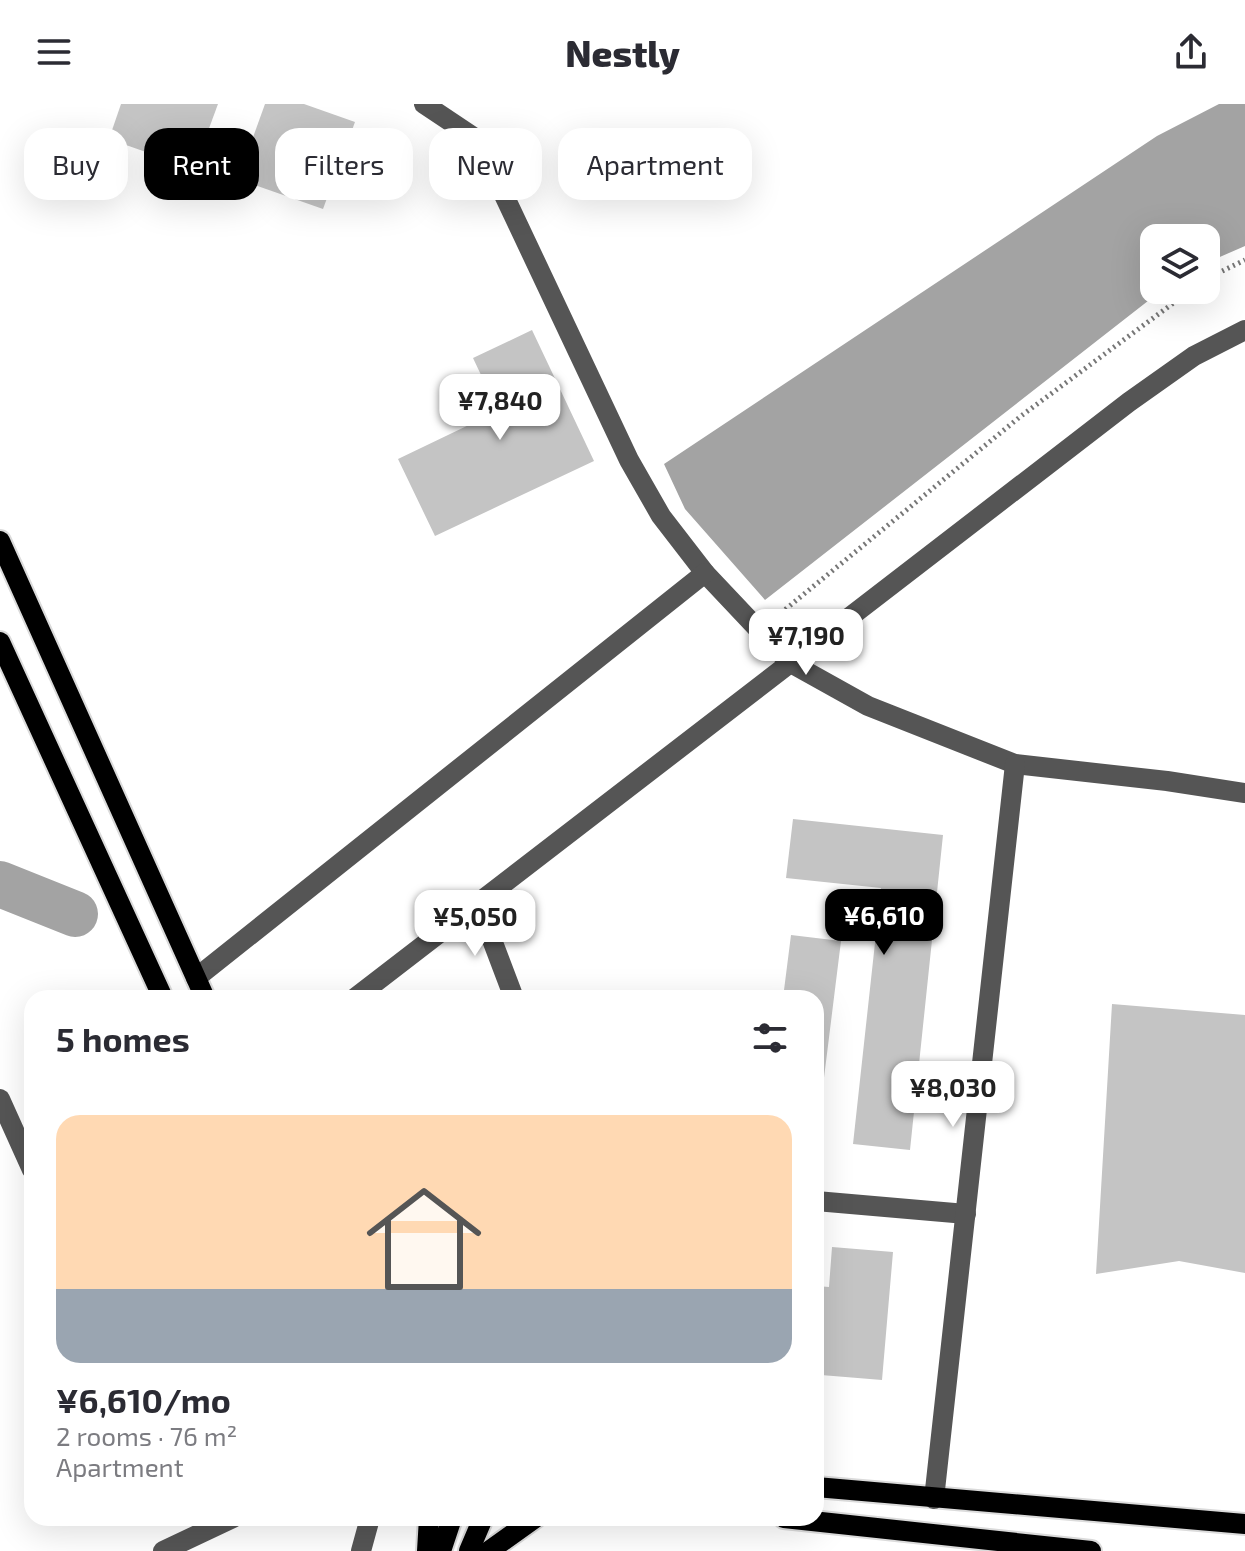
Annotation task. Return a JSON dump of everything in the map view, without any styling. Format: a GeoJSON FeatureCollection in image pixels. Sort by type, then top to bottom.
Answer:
{"type":"FeatureCollection","features":[{"type":"Feature","properties":{"kind":"main road"},"geometry":{"type":"LineString","coordinates":[[0,541],[201,990]]}},
{"type":"Feature","properties":{"kind":"main road"},"geometry":{"type":"LineString","coordinates":[[0,642],[159,990]]}},
{"type":"Feature","properties":{"kind":"main road"},"geometry":{"type":"LineString","coordinates":[[824,1488],[1245,1524]]}},
{"type":"Feature","properties":{"kind":"main road"},"geometry":{"type":"LineString","coordinates":[[824,1522],[1091,1551]]}},
{"type":"Feature","properties":{"kind":"main road"},"geometry":{"type":"LineString","coordinates":[[427,1551],[429,1526]]}},
{"type":"Feature","properties":{"kind":"main road"},"geometry":{"type":"LineString","coordinates":[[441,1551],[449,1526]]}},
{"type":"Feature","properties":{"kind":"main road"},"geometry":{"type":"LineString","coordinates":[[469,1551],[480,1526]]}},
{"type":"Feature","properties":{"kind":"main road"},"geometry":{"type":"LineString","coordinates":[[489,1551],[524,1526]]}},
{"type":"Feature","properties":{"kind":"street"},"geometry":{"type":"LineString","coordinates":[[424,104],[478,140],[629,460],[661,516],[705,573],[789,662],[868,706],[1015,764],[1245,793]]}},
{"type":"Feature","properties":{"kind":"street"},"geometry":{"type":"LineString","coordinates":[[365,990],[1129,402],[1194,356],[1245,330]]}},
{"type":"Feature","properties":{"kind":"street"},"geometry":{"type":"LineString","coordinates":[[196,978],[705,573]]}},
{"type":"Feature","properties":{"kind":"street"},"geometry":{"type":"LineString","coordinates":[[934,1499],[1015,764]]}},
{"type":"Feature","properties":{"kind":"street"},"geometry":{"type":"LineString","coordinates":[[478,903],[511,990]]}},
{"type":"Feature","properties":{"kind":"street"},"geometry":{"type":"LineString","coordinates":[[0,1099],[24,1152]]}},
{"type":"Feature","properties":{"kind":"street"},"geometry":{"type":"LineString","coordinates":[[824,1202],[966,1214]]}},
{"type":"Feature","properties":{"kind":"street"},"geometry":{"type":"LineString","coordinates":[[163,1551],[214,1526]]}},
{"type":"Feature","properties":{"kind":"street"},"geometry":{"type":"LineString","coordinates":[[361,1551],[368,1526]]}},
{"type":"Feature","properties":{"kind":"path"},"geometry":{"type":"LineString","coordinates":[[1220,272],[1245,260]]}},
{"type":"Feature","properties":{"kind":"path"},"geometry":{"type":"LineString","coordinates":[[782,613],[1021,416],[1172,304]]}},
{"type":"Feature","properties":{"kind":"shaded area"},"geometry":{"type":"Polygon","coordinates":[[[1219,104],[1245,104],[1245,246],[1220,257],[1220,224],[1140,224],[1140,304],[1144,304],[765,600],[685,509],[664,464],[1157,136],[1219,104]]]}},
{"type":"Feature","properties":{"kind":"building"},"geometry":{"type":"Polygon","coordinates":[[[121,104],[218,104],[209,128],[144,128],[144,151],[128,146],[128,128],[113,128],[121,104]]]}},
{"type":"Feature","properties":{"kind":"building"},"geometry":{"type":"Polygon","coordinates":[[[265,104],[304,104],[355,122],[353,128],[275,128],[275,192],[259,186],[259,128],[256,128],[265,104]]]}},
{"type":"Feature","properties":{"kind":"building"},"geometry":{"type":"Polygon","coordinates":[[[298,200],[326,200],[323,209],[298,200]]]}},
{"type":"Feature","properties":{"kind":"building"},"geometry":{"type":"Polygon","coordinates":[[[532,330],[594,461],[435,536],[398,459],[498,411],[473,358],[532,330]]]}},
{"type":"Feature","properties":{"kind":"building"},"geometry":{"type":"Polygon","coordinates":[[[793,819],[943,835],[910,1150],[853,1144],[881,888],[786,878],[793,819]]]}},
{"type":"Feature","properties":{"kind":"building"},"geometry":{"type":"Polygon","coordinates":[[[791,935],[841,941],[824,1078],[824,990],[784,990],[791,935]]]}},
{"type":"Feature","properties":{"kind":"building"},"geometry":{"type":"Polygon","coordinates":[[[1112,1004],[1245,1015],[1245,1273],[1179,1261],[1096,1274],[1112,1004]]]}},
{"type":"Feature","properties":{"kind":"building"},"geometry":{"type":"Polygon","coordinates":[[[832,1247],[893,1252],[882,1380],[824,1375],[824,1287],[829,1287],[832,1247]]]}},
{"type":"Feature","properties":{"kind":"waterway"},"geometry":{"type":"LineString","coordinates":[[0,884],[75,914]]}}]}
